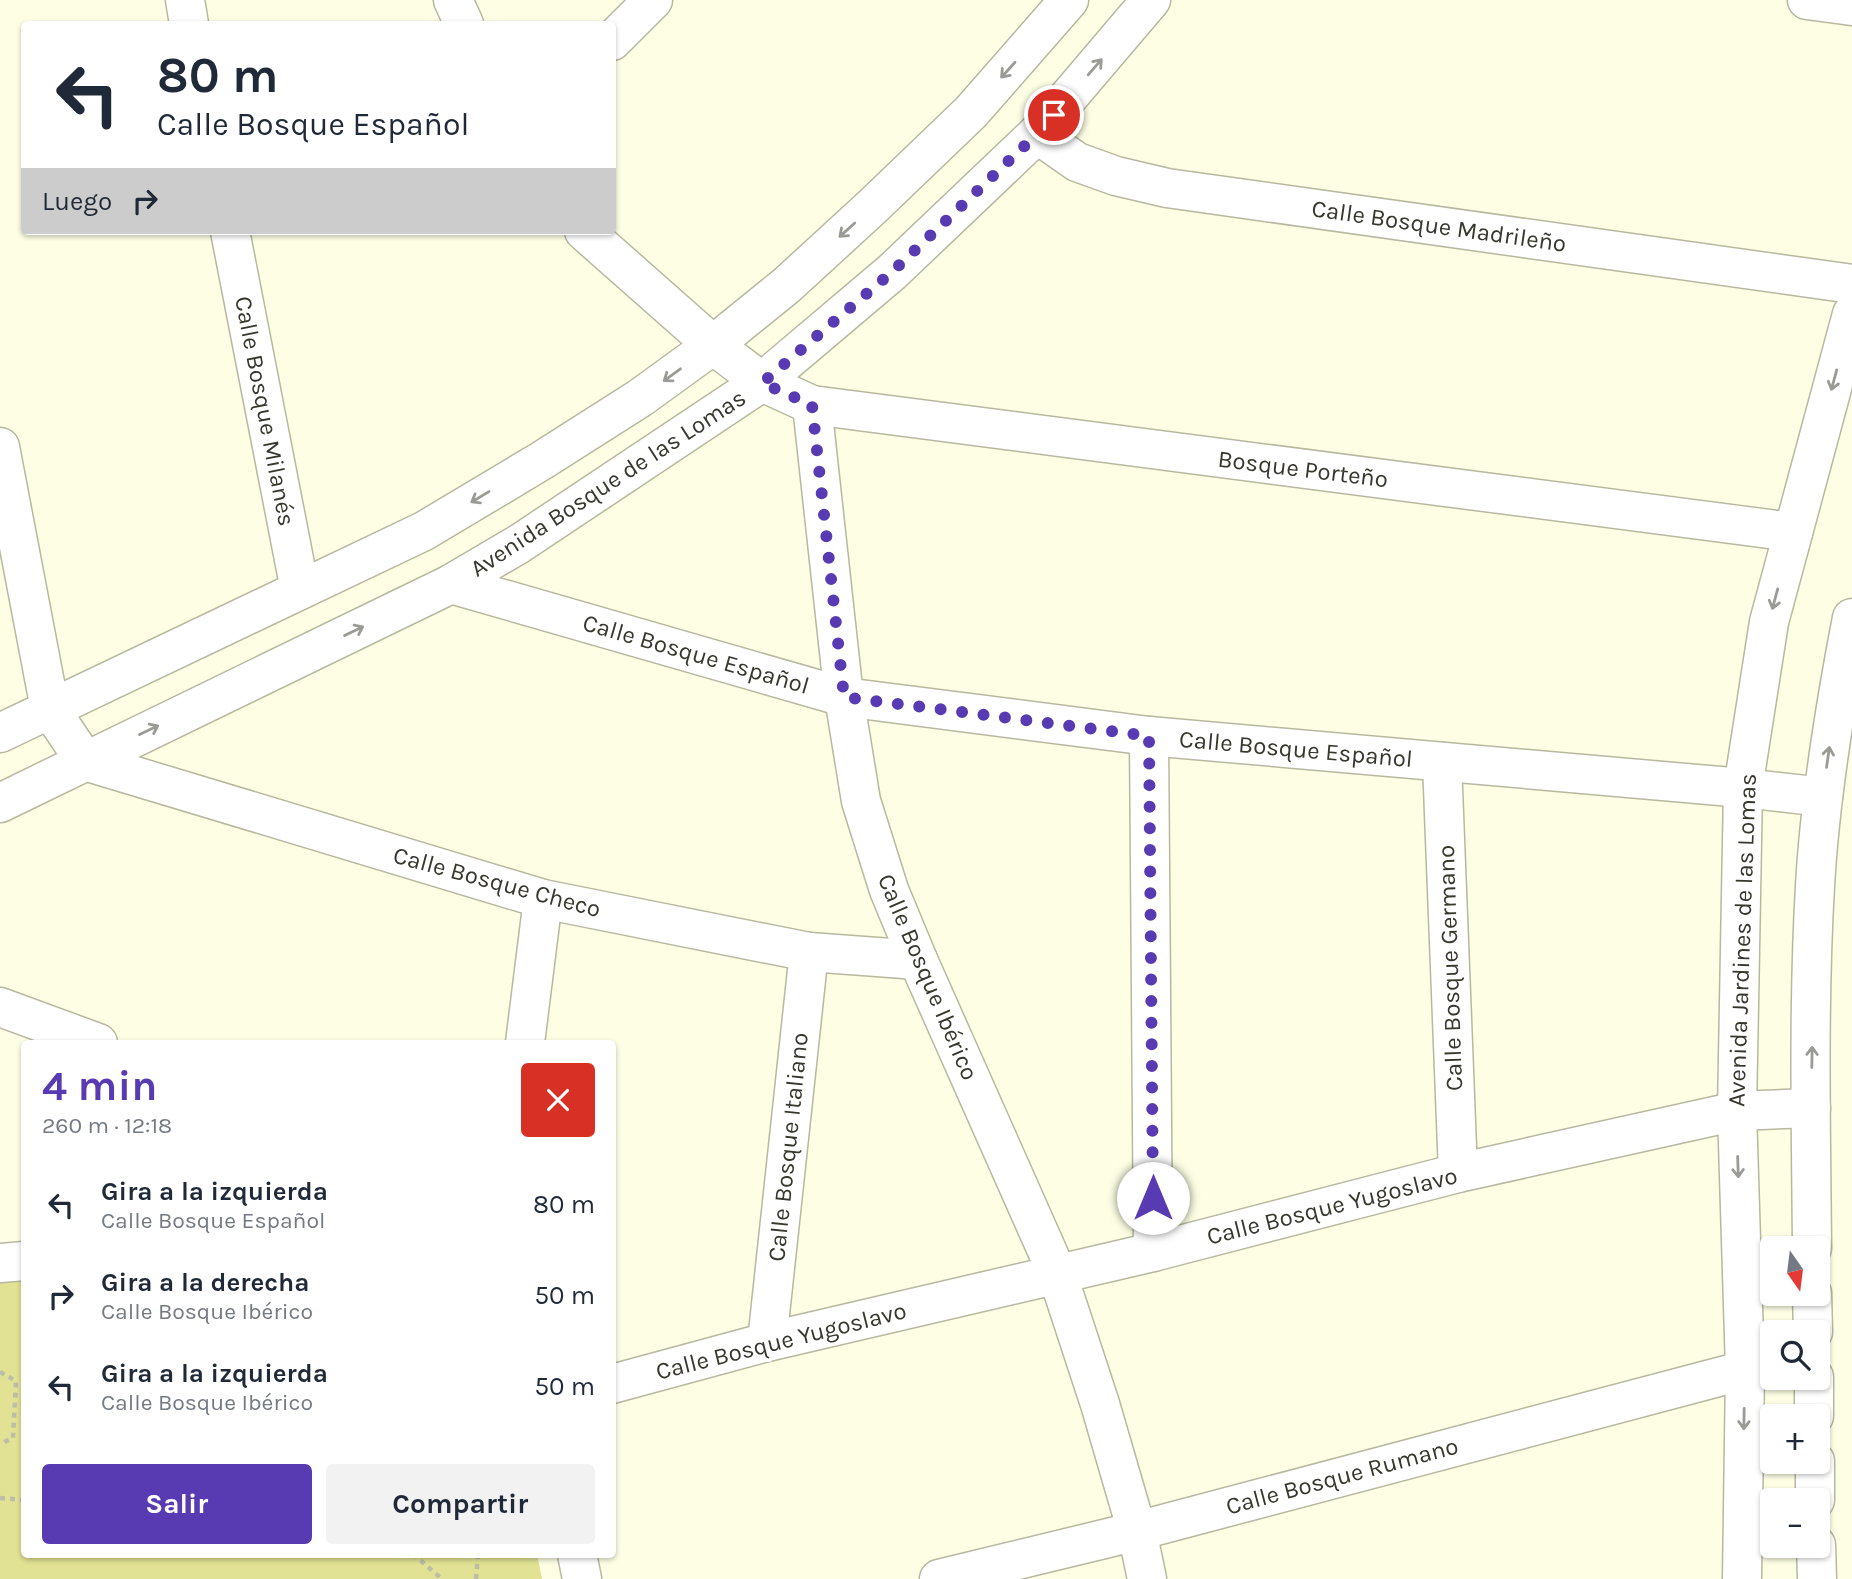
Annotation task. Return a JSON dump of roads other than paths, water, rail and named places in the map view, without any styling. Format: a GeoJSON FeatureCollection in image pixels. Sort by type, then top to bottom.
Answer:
{"type":"FeatureCollection","features":[{"type":"Feature","properties":{"kind":"street"},"geometry":{"type":"LineString","coordinates":[[184,0],[188,21]]}},
{"type":"Feature","properties":{"kind":"street"},"geometry":{"type":"LineString","coordinates":[[453,0],[463,21]]}},
{"type":"Feature","properties":{"kind":"street"},"geometry":{"type":"LineString","coordinates":[[616,37],[653,0]]}},
{"type":"Feature","properties":{"kind":"street"},"geometry":{"type":"LineString","coordinates":[[0,733],[424,531],[640,398],[713,345],[787,285],[971,112],[1069,0]]}},
{"type":"Feature","properties":{"kind":"street","name":"Avenida Bosque de las Lomas"},"geometry":{"type":"LineString","coordinates":[[0,803],[451,584],[519,544],[762,383],[892,272],[1037,134],[1151,0]]}},
{"type":"Feature","properties":{"kind":"street"},"geometry":{"type":"LineString","coordinates":[[1807,0],[1852,6]]}},
{"type":"Feature","properties":{"kind":"street","name":"Calle Bosque Madrileño"},"geometry":{"type":"LineString","coordinates":[[1037,134],[1077,162],[1116,176],[1167,188],[1852,284]]}},
{"type":"Feature","properties":{"kind":"street","name":"Calle Bosque Milanés"},"geometry":{"type":"LineString","coordinates":[[231,235],[300,590]]}},
{"type":"Feature","properties":{"kind":"street"},"geometry":{"type":"LineString","coordinates":[[589,235],[713,345],[762,383],[812,405]]}},
{"type":"Feature","properties":{"kind":"street","name":"Avenida Jardines de las Lomas"},"geometry":{"type":"LineString","coordinates":[[1742,1579],[1745,1370],[1737,1111],[1743,788],[1769,622],[1852,314]]}},
{"type":"Feature","properties":{"kind":"street","name":"Bosque Porteño"},"geometry":{"type":"LineString","coordinates":[[812,405],[1793,533]]}},
{"type":"Feature","properties":{"kind":"street","name":"Calle Bosque Ibérico"},"geometry":{"type":"LineString","coordinates":[[812,405],[844,697],[861,801],[890,890],[918,960],[1057,1273],[1138,1531],[1147,1579]]}},
{"type":"Feature","properties":{"kind":"street"},"geometry":{"type":"LineString","coordinates":[[0,447],[50,709],[85,761]]}},
{"type":"Feature","properties":{"kind":"street","name":"Calle Bosque Español"},"geometry":{"type":"LineString","coordinates":[[451,584],[844,697],[1149,736],[1823,797]]}},
{"type":"Feature","properties":{"kind":"street"},"geometry":{"type":"LineString","coordinates":[[1812,1236],[1815,887],[1823,797],[1852,618]]}},
{"type":"Feature","properties":{"kind":"street"},"geometry":{"type":"LineString","coordinates":[[1149,736],[1153,1252]]}},
{"type":"Feature","properties":{"kind":"street","name":"Calle Bosque Checo"},"geometry":{"type":"LineString","coordinates":[[85,761],[543,899],[810,952],[918,960]]}},
{"type":"Feature","properties":{"kind":"street","name":"Calle Bosque Germano"},"geometry":{"type":"LineString","coordinates":[[1442,762],[1458,1173]]}},
{"type":"Feature","properties":{"kind":"street"},"geometry":{"type":"LineString","coordinates":[[525,1040],[543,899]]}},
{"type":"Feature","properties":{"kind":"street","name":"Calle Bosque Italiano"},"geometry":{"type":"LineString","coordinates":[[767,1342],[810,952]]}},
{"type":"Feature","properties":{"kind":"street"},"geometry":{"type":"LineString","coordinates":[[0,1007],[90,1040]]}},
{"type":"Feature","properties":{"kind":"street","name":"Calle Bosque Yugoslavo"},"geometry":{"type":"LineString","coordinates":[[616,1383],[767,1342],[1153,1252],[1458,1173],[1737,1111],[1811,1108]]}},
{"type":"Feature","properties":{"kind":"street"},"geometry":{"type":"LineString","coordinates":[[0,1263],[21,1261]]}},
{"type":"Feature","properties":{"kind":"street","name":"Calle Bosque Rumano"},"geometry":{"type":"LineString","coordinates":[[939,1579],[1138,1531],[1745,1370]]}},
{"type":"Feature","properties":{"kind":"street"},"geometry":{"type":"LineString","coordinates":[[578,1558],[582,1579]]}},
{"type":"Feature","properties":{"kind":"street"},"geometry":{"type":"LineString","coordinates":[[1816,1558],[1816,1579]]}}]}
